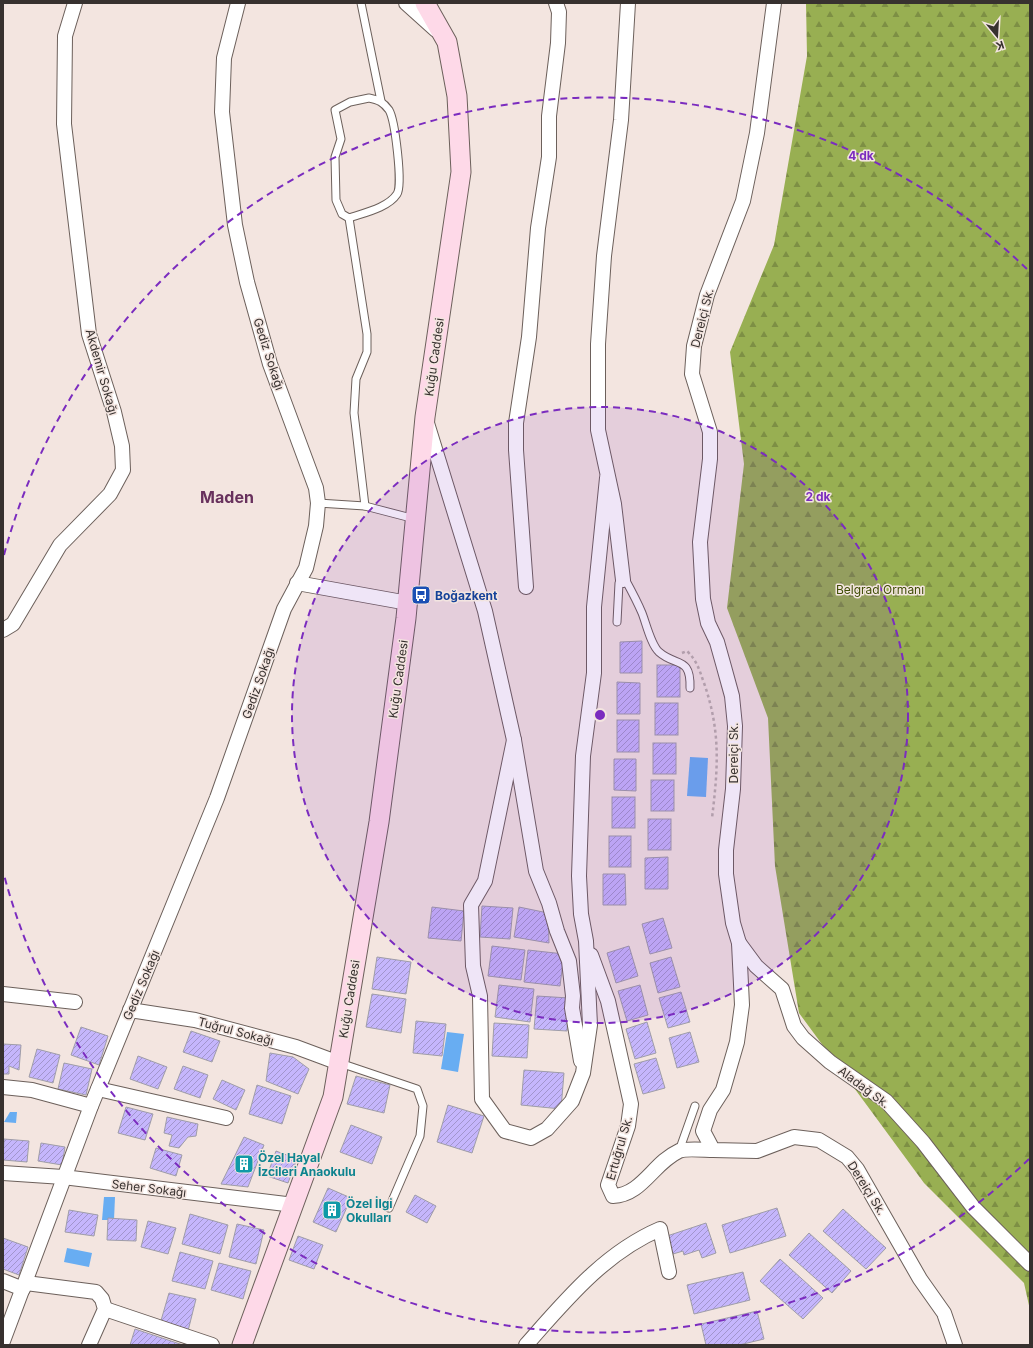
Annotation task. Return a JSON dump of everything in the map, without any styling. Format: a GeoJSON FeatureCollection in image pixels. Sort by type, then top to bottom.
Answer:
{"type":"FeatureCollection","features":[{"type":"Feature","properties":{"kind":"street","name":"Akdemir Sokağı"},"geometry":{"type":"LineString","coordinates":[[3,630],[13,624],[60,545],[110,494],[123,470],[122,446],[114,412],[89,334],[65,132],[65,36],[75,3]]}},
{"type":"Feature","properties":{"kind":"street","name":"Gediz Sokağı"},"geometry":{"type":"LineString","coordinates":[[3,1341],[25,1286],[63,1177],[217,798],[284,609],[306,568],[316,526],[318,504],[316,488],[270,364],[247,282],[234,226],[222,112],[224,58],[238,3]]}},
{"type":"Feature","properties":{"kind":"street"},"geometry":{"type":"LineString","coordinates":[[231,30],[248,3]]}},
{"type":"Feature","properties":{"kind":"street"},"geometry":{"type":"LineString","coordinates":[[406,3],[448,42]]}},
{"type":"Feature","properties":{"kind":"street","name":"Kuğu Caddesi"},"geometry":{"type":"LineString","coordinates":[[242,1345],[333,1097],[379,822],[408,602],[425,417],[461,172],[457,96],[448,42],[425,3]]}},
{"type":"Feature","properties":{"kind":"street"},"geometry":{"type":"LineString","coordinates":[[526,587],[516,450],[516,423],[530,337],[538,228],[549,157],[549,116],[558,43],[559,12],[556,3]]}},
{"type":"Feature","properties":{"kind":"street"},"geometry":{"type":"LineString","coordinates":[[623,580],[614,504],[607,478],[598,430],[598,344],[604,256],[621,120],[628,3]]}},
{"type":"Feature","properties":{"kind":"street","name":"Dereiçi Sk."},"geometry":{"type":"LineString","coordinates":[[774,3],[757,133],[743,201],[707,294],[694,346],[692,374],[710,432],[710,459],[700,542],[703,600],[708,623],[717,642],[732,696],[735,726],[733,789],[726,850],[726,874],[733,923],[739,943],[742,1005],[737,1042],[723,1090],[710,1110],[703,1131],[713,1150],[757,1151],[794,1137],[819,1140],[847,1157],[857,1169],[920,1279],[944,1313],[955,1345]]}},
{"type":"Feature","properties":{"kind":"street"},"geometry":{"type":"LineString","coordinates":[[425,417],[485,611],[514,740],[536,871],[569,961],[573,996],[572,1008],[583,1073]]}},
{"type":"Feature","properties":{"kind":"street"},"geometry":{"type":"LineString","coordinates":[[514,740],[485,881],[471,905],[473,966],[480,996],[482,1099],[505,1131],[531,1138],[547,1129],[572,1101],[583,1073],[590,1025],[586,941],[581,914],[579,876],[583,756],[594,673],[594,607],[607,478]]}},
{"type":"Feature","properties":{"kind":"street"},"geometry":{"type":"LineString","coordinates":[[297,583],[408,602]]}},
{"type":"Feature","properties":{"kind":"street","name":"Ertuğrul Sk."},"geometry":{"type":"LineString","coordinates":[[586,941],[608,1001],[631,1104],[628,1126],[608,1185],[613,1196],[622,1196],[634,1190],[659,1166],[679,1151]]}},
{"type":"Feature","properties":{"kind":"street","name":"Aladağ Sk."},"geometry":{"type":"LineString","coordinates":[[739,943],[756,966],[782,989],[794,1026],[803,1038],[830,1062],[886,1100],[923,1142],[973,1207],[1030,1264]]}},
{"type":"Feature","properties":{"kind":"street"},"geometry":{"type":"LineString","coordinates":[[3,994],[75,1002]]}},
{"type":"Feature","properties":{"kind":"street","name":"Tuğrul Sokağı"},"geometry":{"type":"LineString","coordinates":[[130,1010],[195,1020],[296,1047],[339,1063]]}},
{"type":"Feature","properties":{"kind":"street"},"geometry":{"type":"LineString","coordinates":[[3,1086],[32,1090],[91,1106]]}},
{"type":"Feature","properties":{"kind":"street"},"geometry":{"type":"LineString","coordinates":[[98,1089],[226,1118]]}},
{"type":"Feature","properties":{"kind":"street"},"geometry":{"type":"LineString","coordinates":[[679,1151],[713,1150]]}},
{"type":"Feature","properties":{"kind":"street","name":"Seher Sokağı"},"geometry":{"type":"LineString","coordinates":[[3,1173],[63,1177],[294,1205]]}},
{"type":"Feature","properties":{"kind":"street"},"geometry":{"type":"LineString","coordinates":[[526,1345],[573,1292],[595,1271],[631,1245],[660,1229],[669,1272]]}},
{"type":"Feature","properties":{"kind":"street"},"geometry":{"type":"LineString","coordinates":[[3,1281],[25,1286],[96,1292],[102,1299],[105,1309],[89,1345]]}},
{"type":"Feature","properties":{"kind":"street"},"geometry":{"type":"LineString","coordinates":[[105,1309],[212,1345]]}},
{"type":"Feature","properties":{"kind":"lane"},"geometry":{"type":"LineString","coordinates":[[348,218],[390,202],[398,194],[400,184],[397,148],[390,112],[381,101],[362,3]]}},
{"type":"Feature","properties":{"kind":"lane"},"geometry":{"type":"LineString","coordinates":[[365,506],[354,413],[356,379],[367,352],[367,334],[348,218],[342,214],[336,200],[335,157],[341,139],[335,110],[350,102],[369,98],[381,101]]}},
{"type":"Feature","properties":{"kind":"lane"},"geometry":{"type":"LineString","coordinates":[[318,504],[365,506],[416,519]]}},
{"type":"Feature","properties":{"kind":"lane"},"geometry":{"type":"LineString","coordinates":[[617,622],[619,583],[625,579],[659,652],[684,665],[690,676],[690,688]]}},
{"type":"Feature","properties":{"kind":"lane"},"geometry":{"type":"LineString","coordinates":[[339,1063],[417,1089],[423,1106],[420,1136],[389,1208]]}},
{"type":"Feature","properties":{"kind":"lane"},"geometry":{"type":"LineString","coordinates":[[679,1151],[695,1106]]}},
{"type":"Feature","properties":{"kind":"path"},"geometry":{"type":"LineString","coordinates":[[696,660],[712,708],[716,727],[717,758],[712,818]]}},
{"type":"Feature","properties":{"kind":"green space","name":"Belgrad Ormanı"},"geometry":{"type":"Polygon","coordinates":[[[806,3],[1030,3],[1030,1310],[1024,1283],[924,1183],[799,1013],[775,866],[768,718],[727,608],[744,464],[730,352],[774,245],[807,56],[806,3]]]}},
{"type":"Feature","properties":{"kind":"water"},"geometry":{"type":"Polygon","coordinates":[[[690,757],[708,758],[706,797],[687,796],[690,757]]]}},
{"type":"Feature","properties":{"kind":"water"},"geometry":{"type":"Polygon","coordinates":[[[447,1032],[464,1034],[458,1072],[441,1069],[447,1032]]]}},
{"type":"Feature","properties":{"kind":"water"},"geometry":{"type":"Polygon","coordinates":[[[10,1112],[17,1112],[16,1123],[4,1122],[10,1112]]]}},
{"type":"Feature","properties":{"kind":"water"},"geometry":{"type":"Polygon","coordinates":[[[104,1197],[115,1197],[114,1220],[102,1220],[104,1197]]]}},
{"type":"Feature","properties":{"kind":"water"},"geometry":{"type":"Polygon","coordinates":[[[67,1248],[92,1253],[89,1267],[64,1262],[67,1248]]]}},
{"type":"Feature","properties":{"kind":"building"},"geometry":{"type":"Polygon","coordinates":[[[642,641],[642,673],[620,673],[620,642],[642,641]]]}},
{"type":"Feature","properties":{"kind":"building"},"geometry":{"type":"Polygon","coordinates":[[[657,665],[680,665],[680,697],[657,697],[657,665]]]}},
{"type":"Feature","properties":{"kind":"building"},"geometry":{"type":"Polygon","coordinates":[[[617,682],[640,683],[640,714],[617,714],[617,682]]]}},
{"type":"Feature","properties":{"kind":"building"},"geometry":{"type":"Polygon","coordinates":[[[655,703],[678,703],[678,735],[655,735],[655,703]]]}},
{"type":"Feature","properties":{"kind":"building"},"geometry":{"type":"Polygon","coordinates":[[[617,720],[639,720],[639,752],[617,752],[617,720]]]}},
{"type":"Feature","properties":{"kind":"building"},"geometry":{"type":"Polygon","coordinates":[[[653,743],[676,743],[676,774],[653,774],[653,743]]]}},
{"type":"Feature","properties":{"kind":"building"},"geometry":{"type":"Polygon","coordinates":[[[614,759],[636,759],[636,791],[614,790],[614,759]]]}},
{"type":"Feature","properties":{"kind":"building"},"geometry":{"type":"Polygon","coordinates":[[[651,780],[674,780],[674,811],[651,811],[651,780]]]}},
{"type":"Feature","properties":{"kind":"building"},"geometry":{"type":"Polygon","coordinates":[[[612,797],[635,797],[635,828],[612,828],[612,797]]]}},
{"type":"Feature","properties":{"kind":"building"},"geometry":{"type":"Polygon","coordinates":[[[648,819],[671,819],[671,850],[648,850],[648,819]]]}},
{"type":"Feature","properties":{"kind":"building"},"geometry":{"type":"Polygon","coordinates":[[[609,836],[631,836],[631,867],[609,867],[609,836]]]}},
{"type":"Feature","properties":{"kind":"building"},"geometry":{"type":"Polygon","coordinates":[[[668,857],[668,889],[645,889],[645,858],[668,857]]]}},
{"type":"Feature","properties":{"kind":"building"},"geometry":{"type":"Polygon","coordinates":[[[603,874],[625,874],[626,905],[603,905],[603,874]]]}},
{"type":"Feature","properties":{"kind":"building"},"geometry":{"type":"Polygon","coordinates":[[[482,906],[513,908],[510,939],[480,937],[482,906]]]}},
{"type":"Feature","properties":{"kind":"building"},"geometry":{"type":"Polygon","coordinates":[[[432,907],[464,911],[461,941],[428,938],[432,907]]]}},
{"type":"Feature","properties":{"kind":"building"},"geometry":{"type":"Polygon","coordinates":[[[519,907],[548,913],[549,943],[514,937],[519,907]]]}},
{"type":"Feature","properties":{"kind":"building"},"geometry":{"type":"Polygon","coordinates":[[[663,918],[672,948],[650,954],[642,924],[663,918]]]}},
{"type":"Feature","properties":{"kind":"building"},"geometry":{"type":"Polygon","coordinates":[[[492,946],[525,950],[521,980],[488,976],[492,946]]]}},
{"type":"Feature","properties":{"kind":"building"},"geometry":{"type":"Polygon","coordinates":[[[629,946],[638,976],[616,983],[607,953],[629,946]]]}},
{"type":"Feature","properties":{"kind":"building"},"geometry":{"type":"Polygon","coordinates":[[[528,950],[564,954],[560,986],[524,982],[528,950]]]}},
{"type":"Feature","properties":{"kind":"building"},"geometry":{"type":"Polygon","coordinates":[[[377,957],[411,962],[406,994],[372,989],[377,957]]]}},
{"type":"Feature","properties":{"kind":"building"},"geometry":{"type":"Polygon","coordinates":[[[671,957],[680,987],[658,993],[650,963],[671,957]]]}},
{"type":"Feature","properties":{"kind":"building"},"geometry":{"type":"Polygon","coordinates":[[[499,985],[534,989],[530,1022],[495,1017],[499,985]]]}},
{"type":"Feature","properties":{"kind":"building"},"geometry":{"type":"Polygon","coordinates":[[[640,985],[648,1015],[627,1021],[618,991],[640,985]]]}},
{"type":"Feature","properties":{"kind":"building"},"geometry":{"type":"Polygon","coordinates":[[[681,992],[690,1022],[668,1028],[659,998],[681,992]]]}},
{"type":"Feature","properties":{"kind":"building"},"geometry":{"type":"Polygon","coordinates":[[[372,994],[406,999],[401,1033],[366,1027],[372,994]]]}},
{"type":"Feature","properties":{"kind":"building"},"geometry":{"type":"Polygon","coordinates":[[[537,996],[569,998],[567,1031],[534,1029],[537,996]]]}},
{"type":"Feature","properties":{"kind":"building"},"geometry":{"type":"Polygon","coordinates":[[[416,1021],[446,1024],[442,1056],[413,1053],[416,1021]]]}},
{"type":"Feature","properties":{"kind":"building"},"geometry":{"type":"Polygon","coordinates":[[[647,1022],[656,1053],[635,1059],[626,1029],[647,1022]]]}},
{"type":"Feature","properties":{"kind":"building"},"geometry":{"type":"Polygon","coordinates":[[[494,1023],[529,1025],[527,1058],[492,1056],[494,1023]]]}},
{"type":"Feature","properties":{"kind":"building"},"geometry":{"type":"Polygon","coordinates":[[[81,1027],[108,1036],[99,1065],[71,1055],[81,1027]]]}},
{"type":"Feature","properties":{"kind":"building"},"geometry":{"type":"Polygon","coordinates":[[[191,1031],[220,1041],[212,1062],[183,1052],[191,1031]]]}},
{"type":"Feature","properties":{"kind":"building"},"geometry":{"type":"Polygon","coordinates":[[[690,1032],[699,1062],[677,1068],[669,1038],[690,1032]]]}},
{"type":"Feature","properties":{"kind":"building"},"geometry":{"type":"Polygon","coordinates":[[[3,1044],[21,1045],[19,1070],[9,1066],[9,1074],[3,1074],[3,1044]]]}},
{"type":"Feature","properties":{"kind":"building"},"geometry":{"type":"Polygon","coordinates":[[[37,1049],[60,1055],[53,1083],[29,1077],[37,1049]]]}},
{"type":"Feature","properties":{"kind":"building"},"geometry":{"type":"Polygon","coordinates":[[[270,1053],[293,1057],[309,1069],[298,1094],[266,1081],[270,1053]]]}},
{"type":"Feature","properties":{"kind":"building"},"geometry":{"type":"Polygon","coordinates":[[[138,1056],[167,1067],[158,1089],[130,1079],[138,1056]]]}},
{"type":"Feature","properties":{"kind":"building"},"geometry":{"type":"Polygon","coordinates":[[[656,1058],[665,1088],[643,1094],[634,1064],[656,1058]]]}},
{"type":"Feature","properties":{"kind":"building"},"geometry":{"type":"Polygon","coordinates":[[[64,1063],[92,1069],[86,1095],[58,1089],[64,1063]]]}},
{"type":"Feature","properties":{"kind":"building"},"geometry":{"type":"Polygon","coordinates":[[[183,1066],[208,1075],[200,1098],[174,1089],[183,1066]]]}},
{"type":"Feature","properties":{"kind":"building"},"geometry":{"type":"Polygon","coordinates":[[[524,1070],[564,1073],[561,1109],[521,1105],[524,1070]]]}},
{"type":"Feature","properties":{"kind":"building"},"geometry":{"type":"Polygon","coordinates":[[[356,1076],[390,1085],[384,1113],[347,1104],[356,1076]]]}},
{"type":"Feature","properties":{"kind":"building"},"geometry":{"type":"Polygon","coordinates":[[[222,1080],[245,1090],[236,1110],[213,1099],[222,1080]]]}},
{"type":"Feature","properties":{"kind":"building"},"geometry":{"type":"Polygon","coordinates":[[[257,1085],[291,1096],[282,1124],[249,1114],[257,1085]]]}},
{"type":"Feature","properties":{"kind":"building"},"geometry":{"type":"Polygon","coordinates":[[[448,1105],[484,1116],[472,1153],[437,1142],[448,1105]]]}},
{"type":"Feature","properties":{"kind":"building"},"geometry":{"type":"Polygon","coordinates":[[[126,1107],[153,1114],[145,1140],[118,1133],[126,1107]]]}},
{"type":"Feature","properties":{"kind":"building"},"geometry":{"type":"Polygon","coordinates":[[[167,1117],[198,1124],[196,1136],[188,1137],[179,1148],[169,1146],[172,1135],[164,1133],[167,1117]]]}},
{"type":"Feature","properties":{"kind":"building"},"geometry":{"type":"Polygon","coordinates":[[[351,1125],[382,1137],[372,1164],[340,1152],[351,1125]]]}},
{"type":"Feature","properties":{"kind":"building","name":"Özel Hayal İzcileri Anaokulu"},"geometry":{"type":"Polygon","coordinates":[[[244,1137],[264,1145],[248,1187],[221,1184],[244,1137]]]}},
{"type":"Feature","properties":{"kind":"building"},"geometry":{"type":"Polygon","coordinates":[[[4,1139],[29,1141],[27,1162],[3,1160],[4,1139]]]}},
{"type":"Feature","properties":{"kind":"building"},"geometry":{"type":"Polygon","coordinates":[[[41,1143],[65,1147],[62,1165],[38,1161],[41,1143]]]}},
{"type":"Feature","properties":{"kind":"building"},"geometry":{"type":"Polygon","coordinates":[[[156,1148],[182,1155],[176,1176],[150,1168],[156,1148]]]}},
{"type":"Feature","properties":{"kind":"building"},"geometry":{"type":"Polygon","coordinates":[[[276,1151],[297,1159],[288,1183],[267,1176],[276,1151]]]}},
{"type":"Feature","properties":{"kind":"building","name":"Özel İlgi Okulları"},"geometry":{"type":"Polygon","coordinates":[[[328,1188],[351,1198],[336,1232],[313,1222],[328,1188]]]}},
{"type":"Feature","properties":{"kind":"building"},"geometry":{"type":"Polygon","coordinates":[[[415,1195],[436,1206],[427,1223],[406,1212],[415,1195]]]}},
{"type":"Feature","properties":{"kind":"building"},"geometry":{"type":"Polygon","coordinates":[[[777,1208],[786,1236],[730,1253],[722,1225],[777,1208]]]}},
{"type":"Feature","properties":{"kind":"building"},"geometry":{"type":"Polygon","coordinates":[[[843,1209],[886,1248],[866,1269],[823,1231],[843,1209]]]}},
{"type":"Feature","properties":{"kind":"building"},"geometry":{"type":"Polygon","coordinates":[[[69,1210],[98,1215],[94,1236],[65,1232],[69,1210]]]}},
{"type":"Feature","properties":{"kind":"building"},"geometry":{"type":"Polygon","coordinates":[[[190,1214],[228,1225],[220,1254],[182,1244],[190,1214]]]}},
{"type":"Feature","properties":{"kind":"building"},"geometry":{"type":"Polygon","coordinates":[[[108,1218],[137,1220],[136,1241],[107,1240],[108,1218]]]}},
{"type":"Feature","properties":{"kind":"building"},"geometry":{"type":"Polygon","coordinates":[[[148,1221],[176,1228],[168,1254],[141,1247],[148,1221]]]}},
{"type":"Feature","properties":{"kind":"building"},"geometry":{"type":"Polygon","coordinates":[[[706,1223],[716,1253],[702,1258],[699,1250],[684,1255],[683,1251],[673,1254],[667,1236],[706,1223]]]}},
{"type":"Feature","properties":{"kind":"building"},"geometry":{"type":"Polygon","coordinates":[[[237,1224],[264,1230],[256,1264],[229,1257],[237,1224]]]}},
{"type":"Feature","properties":{"kind":"building"},"geometry":{"type":"Polygon","coordinates":[[[809,1233],[851,1271],[832,1293],[789,1255],[809,1233]]]}},
{"type":"Feature","properties":{"kind":"building"},"geometry":{"type":"Polygon","coordinates":[[[298,1236],[323,1245],[314,1269],[289,1260],[298,1236]]]}},
{"type":"Feature","properties":{"kind":"building"},"geometry":{"type":"Polygon","coordinates":[[[3,1238],[28,1247],[19,1275],[3,1269],[3,1238]]]}},
{"type":"Feature","properties":{"kind":"building"},"geometry":{"type":"Polygon","coordinates":[[[180,1252],[213,1261],[205,1289],[172,1281],[180,1252]]]}},
{"type":"Feature","properties":{"kind":"building"},"geometry":{"type":"Polygon","coordinates":[[[780,1259],[823,1298],[803,1319],[760,1281],[780,1259]]]}},
{"type":"Feature","properties":{"kind":"building"},"geometry":{"type":"Polygon","coordinates":[[[219,1263],[251,1271],[243,1299],[211,1290],[219,1263]]]}},
{"type":"Feature","properties":{"kind":"building"},"geometry":{"type":"Polygon","coordinates":[[[743,1272],[750,1300],[694,1314],[687,1285],[743,1272]]]}},
{"type":"Feature","properties":{"kind":"building"},"geometry":{"type":"Polygon","coordinates":[[[169,1293],[196,1299],[188,1331],[160,1324],[169,1293]]]}},
{"type":"Feature","properties":{"kind":"building"},"geometry":{"type":"Polygon","coordinates":[[[757,1311],[764,1339],[739,1345],[706,1345],[701,1324],[757,1311]]]}},
{"type":"Feature","properties":{"kind":"building"},"geometry":{"type":"Polygon","coordinates":[[[135,1329],[183,1345],[130,1345],[135,1329]]]}},
{"type":"Feature","properties":{"kind":"place","name":"Boğazkent"},"geometry":{"type":"Point","coordinates":[421,595]}},
{"type":"Feature","properties":{"kind":"place","name":"Özel Hayal İzcileri Anaokulu"},"geometry":{"type":"Point","coordinates":[244,1164]}},
{"type":"Feature","properties":{"kind":"place","name":"Özel İlgi Okulları"},"geometry":{"type":"Point","coordinates":[332,1210]}},
{"type":"Feature","properties":{"kind":"district","name":"Maden"},"geometry":{"type":"Point","coordinates":[227,497]}}]}
